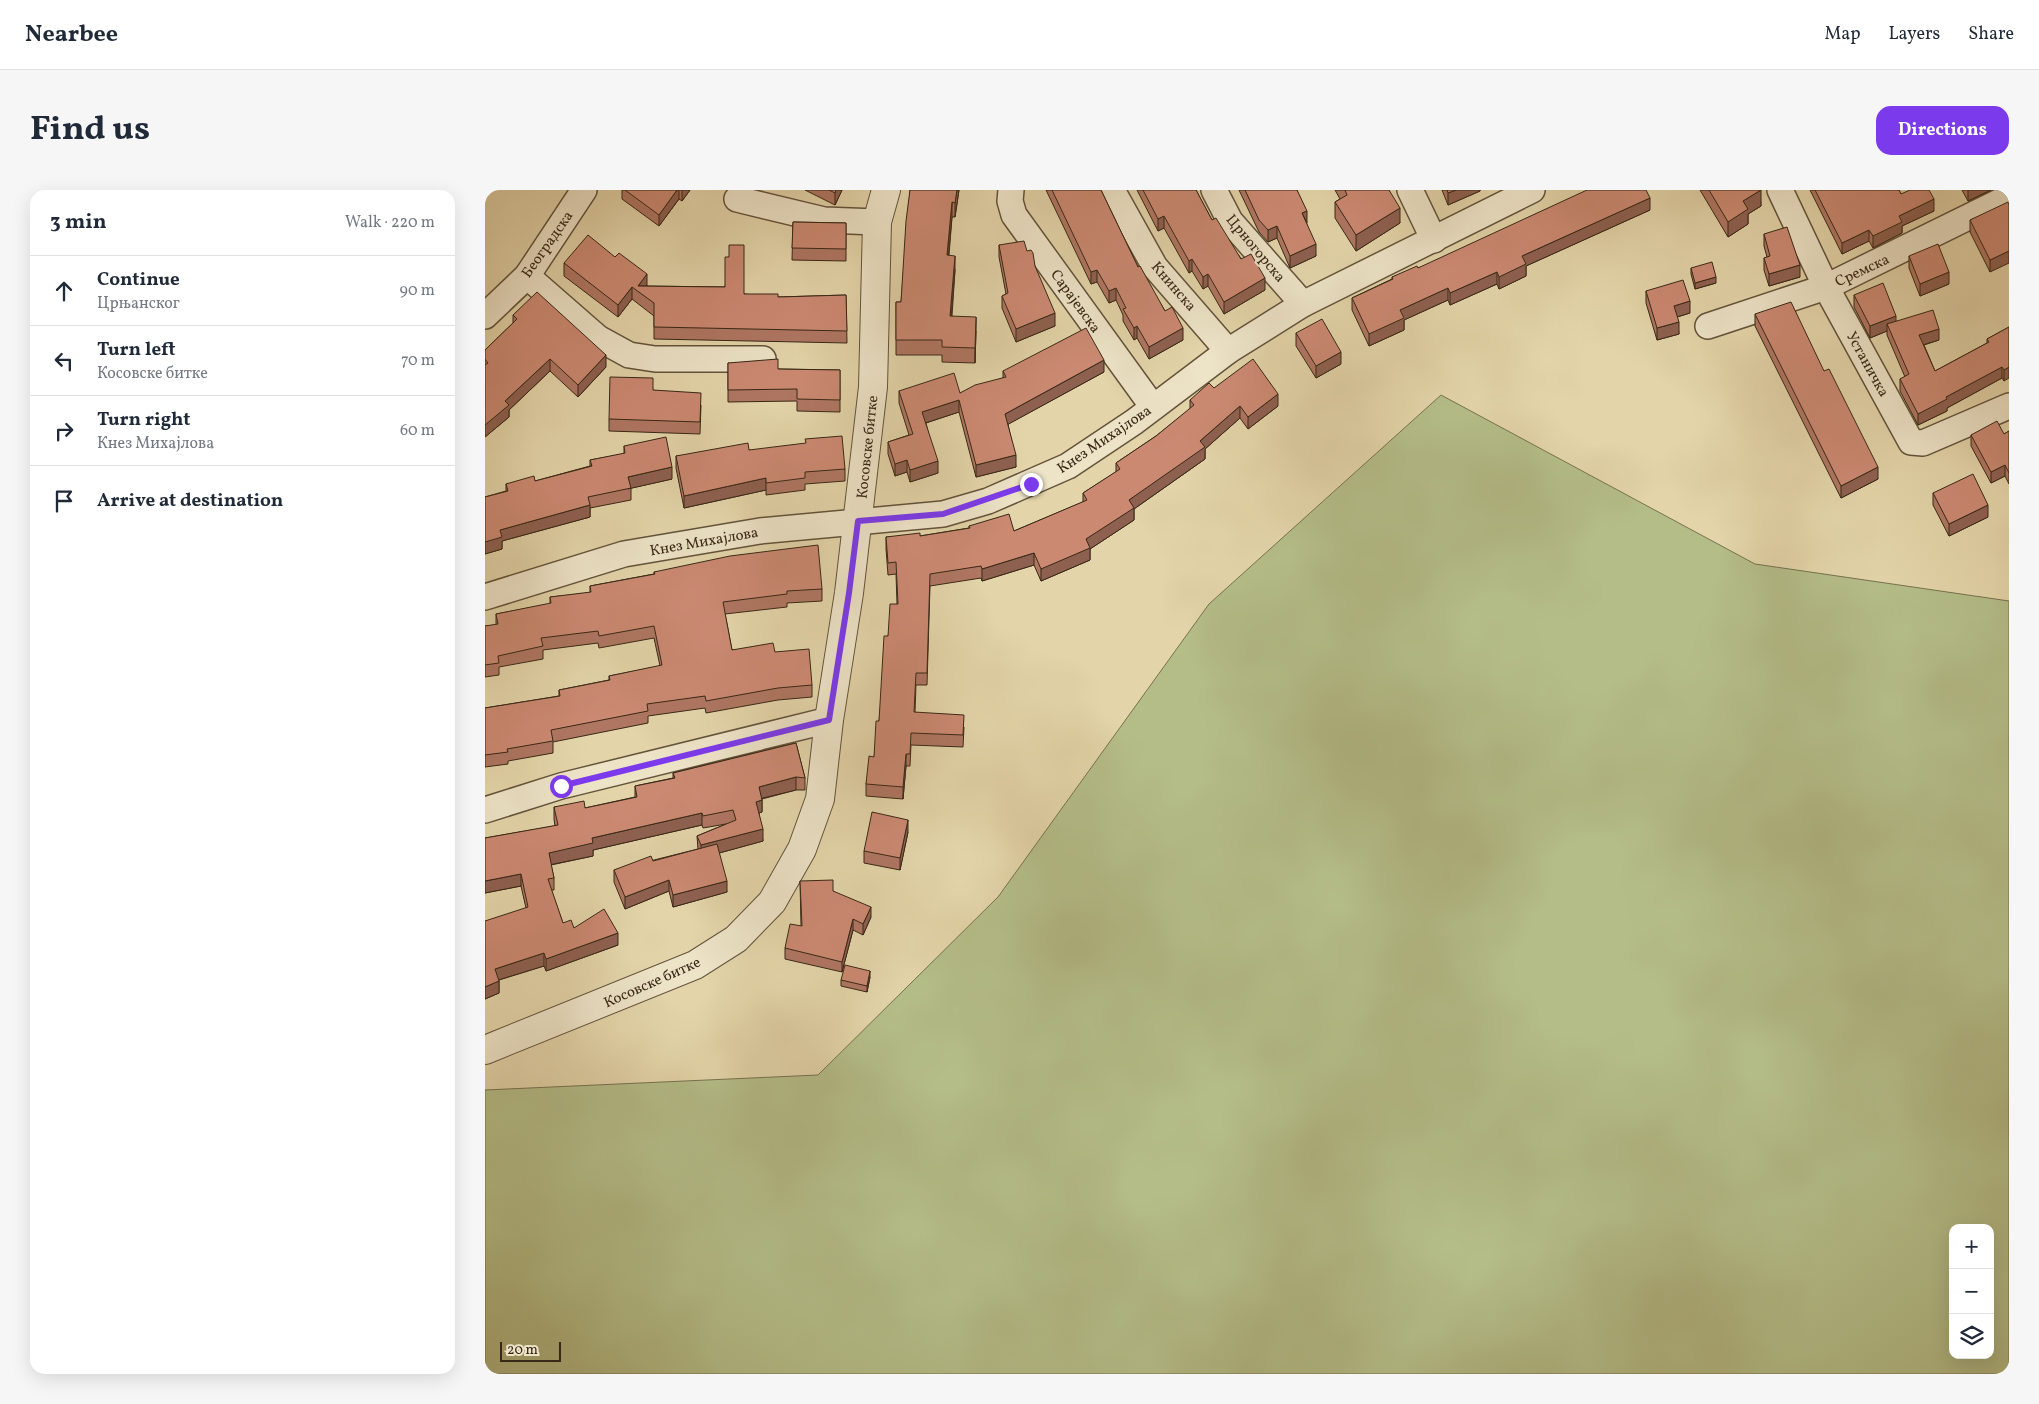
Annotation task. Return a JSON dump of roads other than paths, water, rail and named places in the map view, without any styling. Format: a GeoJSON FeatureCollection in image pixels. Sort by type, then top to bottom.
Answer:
{"type":"FeatureCollection","features":[{"type":"Feature","properties":{"kind":"street","name":"Београдска"},"geometry":{"type":"LineString","coordinates":[[485,316],[527,276],[584,190]]}},
{"type":"Feature","properties":{"kind":"street","name":"Косовске битке"},"geometry":{"type":"LineString","coordinates":[[485,1050],[695,966],[736,939],[772,902],[802,850],[819,800],[829,720],[849,593],[873,387],[877,222],[886,190]]}},
{"type":"Feature","properties":{"kind":"street","name":"Сарајевска"},"geometry":{"type":"LineString","coordinates":[[1011,190],[1009,201],[1014,215],[1153,407]]}},
{"type":"Feature","properties":{"kind":"street","name":"Книнска"},"geometry":{"type":"LineString","coordinates":[[1112,190],[1155,267],[1229,351]]}},
{"type":"Feature","properties":{"kind":"street","name":"Црногорска"},"geometry":{"type":"LineString","coordinates":[[1214,190],[1230,221],[1303,304]]}},
{"type":"Feature","properties":{"kind":"street"},"geometry":{"type":"LineString","coordinates":[[1410,190],[1434,240]]}},
{"type":"Feature","properties":{"kind":"street","name":"Кнез Михајлова"},"geometry":{"type":"LineString","coordinates":[[485,597],[624,554],[760,531],[943,514],[987,501],[1068,466],[1134,422],[1229,351],[1303,304],[1532,190]]}},
{"type":"Feature","properties":{"kind":"street","name":"Устаничка"},"geometry":{"type":"LineString","coordinates":[[1780,190],[1826,287],[1911,442],[1923,443],[2009,406]]}},
{"type":"Feature","properties":{"kind":"street","name":"Сремска"},"geometry":{"type":"LineString","coordinates":[[1708,326],[1826,287],[2009,197]]}},
{"type":"Feature","properties":{"kind":"street"},"geometry":{"type":"LineString","coordinates":[[737,199],[823,220],[877,222]]}},
{"type":"Feature","properties":{"kind":"street"},"geometry":{"type":"LineString","coordinates":[[527,276],[598,338],[629,356],[648,359],[763,358]]}},
{"type":"Feature","properties":{"kind":"street"},"geometry":{"type":"LineString","coordinates":[[485,810],[570,784],[829,720]]}}]}
